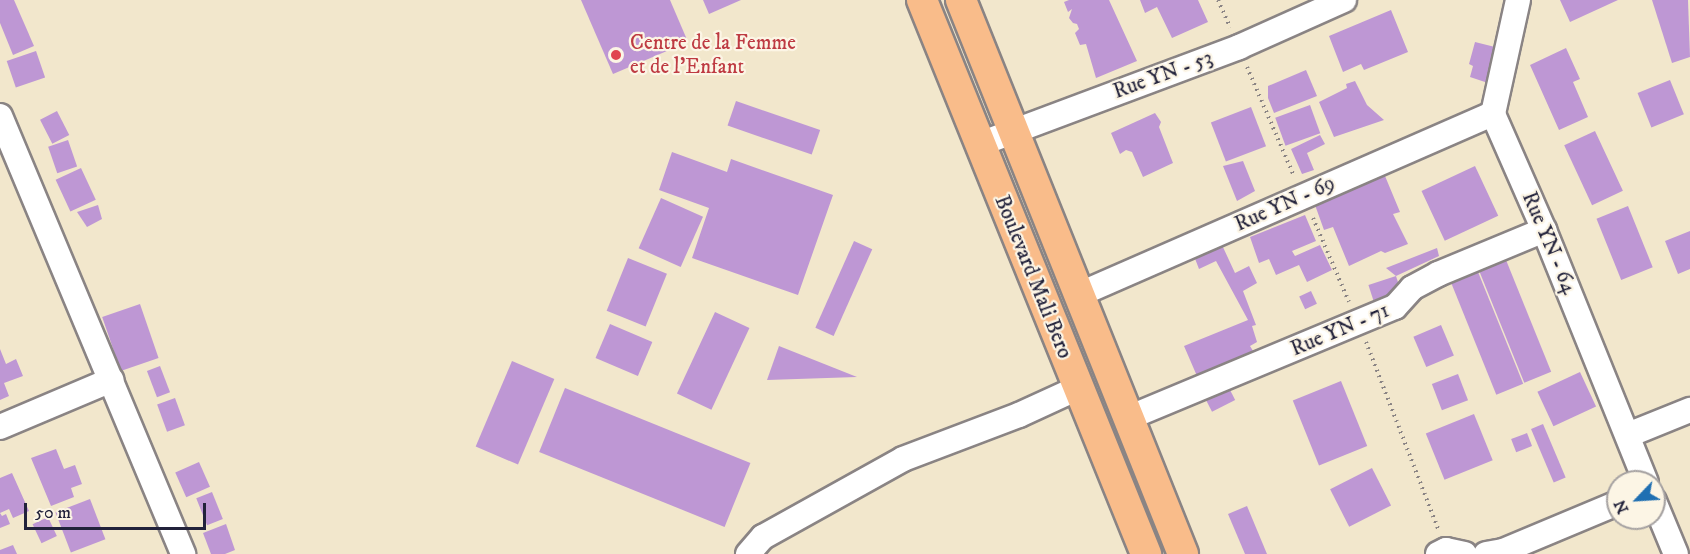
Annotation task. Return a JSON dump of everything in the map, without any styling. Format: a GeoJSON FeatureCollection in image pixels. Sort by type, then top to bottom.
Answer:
{"type":"FeatureCollection","features":[{"type":"Feature","properties":{"kind":"main road","name":"Boulevard Mali Bero"},"geometry":{"type":"LineString","coordinates":[[922,0],[1146,554]]}},
{"type":"Feature","properties":{"kind":"main road","name":"Boulevard Mali Bero"},"geometry":{"type":"LineString","coordinates":[[961,0],[1184,554]]}},
{"type":"Feature","properties":{"kind":"street","name":"Rue YN - 53"},"geometry":{"type":"LineString","coordinates":[[980,144],[1239,47],[1344,0]]}},
{"type":"Feature","properties":{"kind":"street"},"geometry":{"type":"LineString","coordinates":[[1493,114],[1518,0]]}},
{"type":"Feature","properties":{"kind":"street","name":"Rue YN - 69"},"geometry":{"type":"LineString","coordinates":[[1078,295],[1493,114]]}},
{"type":"Feature","properties":{"kind":"street","name":"Rue YN - 64"},"geometry":{"type":"LineString","coordinates":[[1493,114],[1544,230],[1641,470]]}},
{"type":"Feature","properties":{"kind":"street"},"geometry":{"type":"LineString","coordinates":[[0,116],[183,554]]}},
{"type":"Feature","properties":{"kind":"street","name":"Rue YN - 71"},"geometry":{"type":"LineString","coordinates":[[1128,418],[1395,307],[1412,288],[1438,274],[1544,230]]}},
{"type":"Feature","properties":{"kind":"street"},"geometry":{"type":"LineString","coordinates":[[0,427],[111,380]]}},
{"type":"Feature","properties":{"kind":"street"},"geometry":{"type":"LineString","coordinates":[[748,554],[771,532],[903,459],[1019,415],[1078,388]]}},
{"type":"Feature","properties":{"kind":"street"},"geometry":{"type":"LineString","coordinates":[[1628,435],[1690,410]]}},
{"type":"Feature","properties":{"kind":"street"},"geometry":{"type":"LineString","coordinates":[[1486,554],[1503,551],[1606,508]]}},
{"type":"Feature","properties":{"kind":"street"},"geometry":{"type":"LineString","coordinates":[[1666,530],[1676,554]]}},
{"type":"Feature","properties":{"kind":"path"},"geometry":{"type":"LineString","coordinates":[[1218,0],[1358,323],[1450,553]]}},
{"type":"Feature","properties":{"kind":"building"},"geometry":{"type":"Polygon","coordinates":[[[0,0],[14,0],[34,46],[13,55],[0,23],[0,0]]]}},
{"type":"Feature","properties":{"kind":"building"},"geometry":{"type":"Polygon","coordinates":[[[581,0],[670,0],[688,42],[613,74],[581,0]]]}},
{"type":"Feature","properties":{"kind":"building"},"geometry":{"type":"Polygon","coordinates":[[[703,0],[741,0],[709,14],[703,0]]]}},
{"type":"Feature","properties":{"kind":"building"},"geometry":{"type":"Polygon","coordinates":[[[1109,0],[1137,61],[1096,78],[1086,44],[1080,45],[1075,33],[1079,29],[1077,24],[1069,18],[1072,9],[1068,12],[1064,2],[1109,0]]]}},
{"type":"Feature","properties":{"kind":"building"},"geometry":{"type":"Polygon","coordinates":[[[1140,0],[1198,0],[1208,22],[1172,38],[1157,7],[1145,13],[1140,0]]]}},
{"type":"Feature","properties":{"kind":"building"},"geometry":{"type":"Polygon","coordinates":[[[1560,0],[1618,0],[1570,22],[1560,0]]]}},
{"type":"Feature","properties":{"kind":"building"},"geometry":{"type":"Polygon","coordinates":[[[1652,0],[1688,0],[1690,57],[1672,63],[1652,0]]]}},
{"type":"Feature","properties":{"kind":"building"},"geometry":{"type":"Polygon","coordinates":[[[1391,10],[1408,52],[1364,70],[1361,64],[1343,72],[1329,36],[1391,10]]]}},
{"type":"Feature","properties":{"kind":"building"},"geometry":{"type":"Polygon","coordinates":[[[1475,42],[1495,47],[1488,83],[1470,77],[1473,66],[1469,64],[1475,42]]]}},
{"type":"Feature","properties":{"kind":"building"},"geometry":{"type":"Polygon","coordinates":[[[1566,48],[1580,79],[1573,82],[1588,117],[1559,130],[1530,65],[1566,48]]]}},
{"type":"Feature","properties":{"kind":"building"},"geometry":{"type":"Polygon","coordinates":[[[36,51],[45,77],[16,88],[7,61],[36,51]]]}},
{"type":"Feature","properties":{"kind":"building"},"geometry":{"type":"Polygon","coordinates":[[[1306,70],[1317,96],[1274,113],[1268,98],[1268,86],[1306,70]]]}},
{"type":"Feature","properties":{"kind":"building"},"geometry":{"type":"Polygon","coordinates":[[[1670,80],[1684,114],[1651,127],[1638,93],[1670,80]]]}},
{"type":"Feature","properties":{"kind":"building"},"geometry":{"type":"Polygon","coordinates":[[[1355,81],[1367,105],[1384,120],[1334,137],[1319,102],[1347,88],[1346,84],[1355,81]]]}},
{"type":"Feature","properties":{"kind":"building"},"geometry":{"type":"Polygon","coordinates":[[[736,101],[820,130],[812,155],[728,126],[736,101]]]}},
{"type":"Feature","properties":{"kind":"building"},"geometry":{"type":"Polygon","coordinates":[[[1310,105],[1320,133],[1285,146],[1275,118],[1310,105]]]}},
{"type":"Feature","properties":{"kind":"building"},"geometry":{"type":"Polygon","coordinates":[[[1251,107],[1266,146],[1226,162],[1211,122],[1251,107]]]}},
{"type":"Feature","properties":{"kind":"building"},"geometry":{"type":"Polygon","coordinates":[[[57,111],[69,135],[52,144],[40,120],[57,111]]]}},
{"type":"Feature","properties":{"kind":"building"},"geometry":{"type":"Polygon","coordinates":[[[1155,113],[1161,122],[1159,127],[1173,163],[1143,177],[1132,152],[1126,150],[1120,154],[1111,133],[1155,113]]]}},
{"type":"Feature","properties":{"kind":"building"},"geometry":{"type":"Polygon","coordinates":[[[1595,131],[1623,191],[1592,205],[1564,145],[1595,131]]]}},
{"type":"Feature","properties":{"kind":"building"},"geometry":{"type":"Polygon","coordinates":[[[1320,135],[1325,144],[1307,153],[1314,170],[1302,174],[1291,149],[1320,135]]]}},
{"type":"Feature","properties":{"kind":"building"},"geometry":{"type":"Polygon","coordinates":[[[68,140],[77,166],[57,173],[48,147],[68,140]]]}},
{"type":"Feature","properties":{"kind":"building"},"geometry":{"type":"Polygon","coordinates":[[[672,152],[727,172],[731,159],[833,195],[798,295],[692,258],[709,208],[659,190],[672,152]]]}},
{"type":"Feature","properties":{"kind":"building"},"geometry":{"type":"Polygon","coordinates":[[[1243,161],[1255,191],[1237,201],[1223,166],[1243,161]]]}},
{"type":"Feature","properties":{"kind":"building"},"geometry":{"type":"Polygon","coordinates":[[[1475,166],[1498,216],[1445,241],[1422,191],[1475,166]]]}},
{"type":"Feature","properties":{"kind":"building"},"geometry":{"type":"Polygon","coordinates":[[[81,168],[96,200],[70,212],[56,180],[81,168]]]}},
{"type":"Feature","properties":{"kind":"building"},"geometry":{"type":"Polygon","coordinates":[[[1385,176],[1400,212],[1393,214],[1408,244],[1385,253],[1381,251],[1349,266],[1333,227],[1324,230],[1315,205],[1385,176]]]}},
{"type":"Feature","properties":{"kind":"building"},"geometry":{"type":"Polygon","coordinates":[[[661,198],[703,217],[681,267],[639,248],[661,198]]]}},
{"type":"Feature","properties":{"kind":"building"},"geometry":{"type":"Polygon","coordinates":[[[98,205],[102,219],[87,227],[77,212],[98,205]]]}},
{"type":"Feature","properties":{"kind":"building"},"geometry":{"type":"Polygon","coordinates":[[[1628,206],[1653,267],[1621,280],[1596,219],[1628,206]]]}},
{"type":"Feature","properties":{"kind":"building"},"geometry":{"type":"Polygon","coordinates":[[[1305,215],[1316,241],[1292,251],[1295,256],[1320,245],[1332,270],[1307,282],[1299,265],[1276,275],[1269,259],[1259,263],[1250,237],[1305,215]]]}},
{"type":"Feature","properties":{"kind":"building"},"geometry":{"type":"Polygon","coordinates":[[[1690,231],[1690,269],[1678,274],[1665,241],[1690,231]]]}},
{"type":"Feature","properties":{"kind":"building"},"geometry":{"type":"Polygon","coordinates":[[[854,241],[872,249],[834,336],[815,328],[854,241]]]}},
{"type":"Feature","properties":{"kind":"building"},"geometry":{"type":"Polygon","coordinates":[[[1222,245],[1235,273],[1249,266],[1257,283],[1243,291],[1256,325],[1252,326],[1257,342],[1250,346],[1258,359],[1200,383],[1184,346],[1248,320],[1216,261],[1199,269],[1194,256],[1222,245]]]}},
{"type":"Feature","properties":{"kind":"building"},"geometry":{"type":"Polygon","coordinates":[[[1437,248],[1439,256],[1396,276],[1386,268],[1437,248]]]}},
{"type":"Feature","properties":{"kind":"building"},"geometry":{"type":"Polygon","coordinates":[[[1504,255],[1551,372],[1524,383],[1477,266],[1504,255]]]}},
{"type":"Feature","properties":{"kind":"building"},"geometry":{"type":"Polygon","coordinates":[[[628,258],[667,274],[646,327],[607,311],[628,258]]]}},
{"type":"Feature","properties":{"kind":"building"},"geometry":{"type":"Polygon","coordinates":[[[1476,267],[1523,384],[1496,395],[1449,278],[1476,267]]]}},
{"type":"Feature","properties":{"kind":"building"},"geometry":{"type":"Polygon","coordinates":[[[1396,276],[1401,291],[1373,300],[1368,285],[1396,276]]]}},
{"type":"Feature","properties":{"kind":"building"},"geometry":{"type":"Polygon","coordinates":[[[1311,291],[1317,304],[1305,309],[1299,296],[1311,291]]]}},
{"type":"Feature","properties":{"kind":"building"},"geometry":{"type":"Polygon","coordinates":[[[140,304],[159,358],[121,371],[102,317],[140,304]]]}},
{"type":"Feature","properties":{"kind":"building"},"geometry":{"type":"Polygon","coordinates":[[[715,312],[749,328],[711,410],[677,394],[715,312]]]}},
{"type":"Feature","properties":{"kind":"building"},"geometry":{"type":"Polygon","coordinates":[[[610,324],[652,342],[638,376],[596,358],[610,324]]]}},
{"type":"Feature","properties":{"kind":"building"},"geometry":{"type":"Polygon","coordinates":[[[1441,325],[1454,355],[1426,367],[1413,337],[1441,325]]]}},
{"type":"Feature","properties":{"kind":"building"},"geometry":{"type":"Polygon","coordinates":[[[779,346],[857,377],[767,380],[779,346]]]}},
{"type":"Feature","properties":{"kind":"building"},"geometry":{"type":"Polygon","coordinates":[[[0,349],[6,364],[16,359],[23,376],[4,383],[9,396],[0,400],[0,349]]]}},
{"type":"Feature","properties":{"kind":"building"},"geometry":{"type":"Polygon","coordinates":[[[512,361],[554,379],[518,465],[476,447],[512,361]]]}},
{"type":"Feature","properties":{"kind":"building"},"geometry":{"type":"Polygon","coordinates":[[[160,366],[170,392],[157,397],[147,371],[160,366]]]}},
{"type":"Feature","properties":{"kind":"building"},"geometry":{"type":"Polygon","coordinates":[[[1580,372],[1596,406],[1553,426],[1537,392],[1580,372]]]}},
{"type":"Feature","properties":{"kind":"building"},"geometry":{"type":"Polygon","coordinates":[[[1458,374],[1468,400],[1442,410],[1432,384],[1458,374]]]}},
{"type":"Feature","properties":{"kind":"building"},"geometry":{"type":"Polygon","coordinates":[[[1341,381],[1367,446],[1319,465],[1293,400],[1341,381]]]}},
{"type":"Feature","properties":{"kind":"building"},"geometry":{"type":"Polygon","coordinates":[[[1227,384],[1235,400],[1212,412],[1204,396],[1227,384]]]}},
{"type":"Feature","properties":{"kind":"building"},"geometry":{"type":"Polygon","coordinates":[[[565,388],[750,463],[725,527],[539,452],[565,388]]]}},
{"type":"Feature","properties":{"kind":"building"},"geometry":{"type":"Polygon","coordinates":[[[175,398],[185,425],[167,432],[157,404],[175,398]]]}},
{"type":"Feature","properties":{"kind":"building"},"geometry":{"type":"Polygon","coordinates":[[[1474,414],[1493,460],[1445,480],[1426,433],[1474,414]]]}},
{"type":"Feature","properties":{"kind":"building"},"geometry":{"type":"Polygon","coordinates":[[[1543,424],[1566,477],[1554,482],[1531,429],[1543,424]]]}},
{"type":"Feature","properties":{"kind":"building"},"geometry":{"type":"Polygon","coordinates":[[[1527,433],[1532,446],[1516,452],[1511,439],[1527,433]]]}},
{"type":"Feature","properties":{"kind":"building"},"geometry":{"type":"Polygon","coordinates":[[[56,449],[64,469],[75,465],[82,484],[71,488],[74,497],[51,506],[31,458],[56,449]]]}},
{"type":"Feature","properties":{"kind":"building"},"geometry":{"type":"Polygon","coordinates":[[[199,462],[210,487],[186,497],[175,473],[199,462]]]}},
{"type":"Feature","properties":{"kind":"building"},"geometry":{"type":"Polygon","coordinates":[[[1372,468],[1391,505],[1349,527],[1330,489],[1372,468]]]}},
{"type":"Feature","properties":{"kind":"building"},"geometry":{"type":"Polygon","coordinates":[[[12,473],[29,511],[13,518],[9,509],[0,513],[0,478],[12,473]]]}},
{"type":"Feature","properties":{"kind":"building"},"geometry":{"type":"Polygon","coordinates":[[[212,492],[223,519],[207,525],[196,498],[212,492]]]}},
{"type":"Feature","properties":{"kind":"building"},"geometry":{"type":"Polygon","coordinates":[[[90,499],[105,539],[71,552],[55,512],[90,499]]]}},
{"type":"Feature","properties":{"kind":"building"},"geometry":{"type":"Polygon","coordinates":[[[1247,506],[1267,554],[1245,554],[1228,514],[1247,506]]]}},
{"type":"Feature","properties":{"kind":"building"},"geometry":{"type":"Polygon","coordinates":[[[0,513],[2,516],[6,514],[10,524],[0,528],[0,513]]]}},
{"type":"Feature","properties":{"kind":"building"},"geometry":{"type":"Polygon","coordinates":[[[48,517],[57,536],[41,543],[33,524],[48,517]]]}},
{"type":"Feature","properties":{"kind":"building"},"geometry":{"type":"Polygon","coordinates":[[[226,524],[235,550],[225,554],[211,554],[203,533],[226,524]]]}},
{"type":"Feature","properties":{"kind":"building"},"geometry":{"type":"Polygon","coordinates":[[[13,545],[17,554],[0,554],[0,550],[13,545]]]}},
{"type":"Feature","properties":{"kind":"place","name":"Centre de la Femme et de l'Enfant"},"geometry":{"type":"Point","coordinates":[616,55]}}]}
